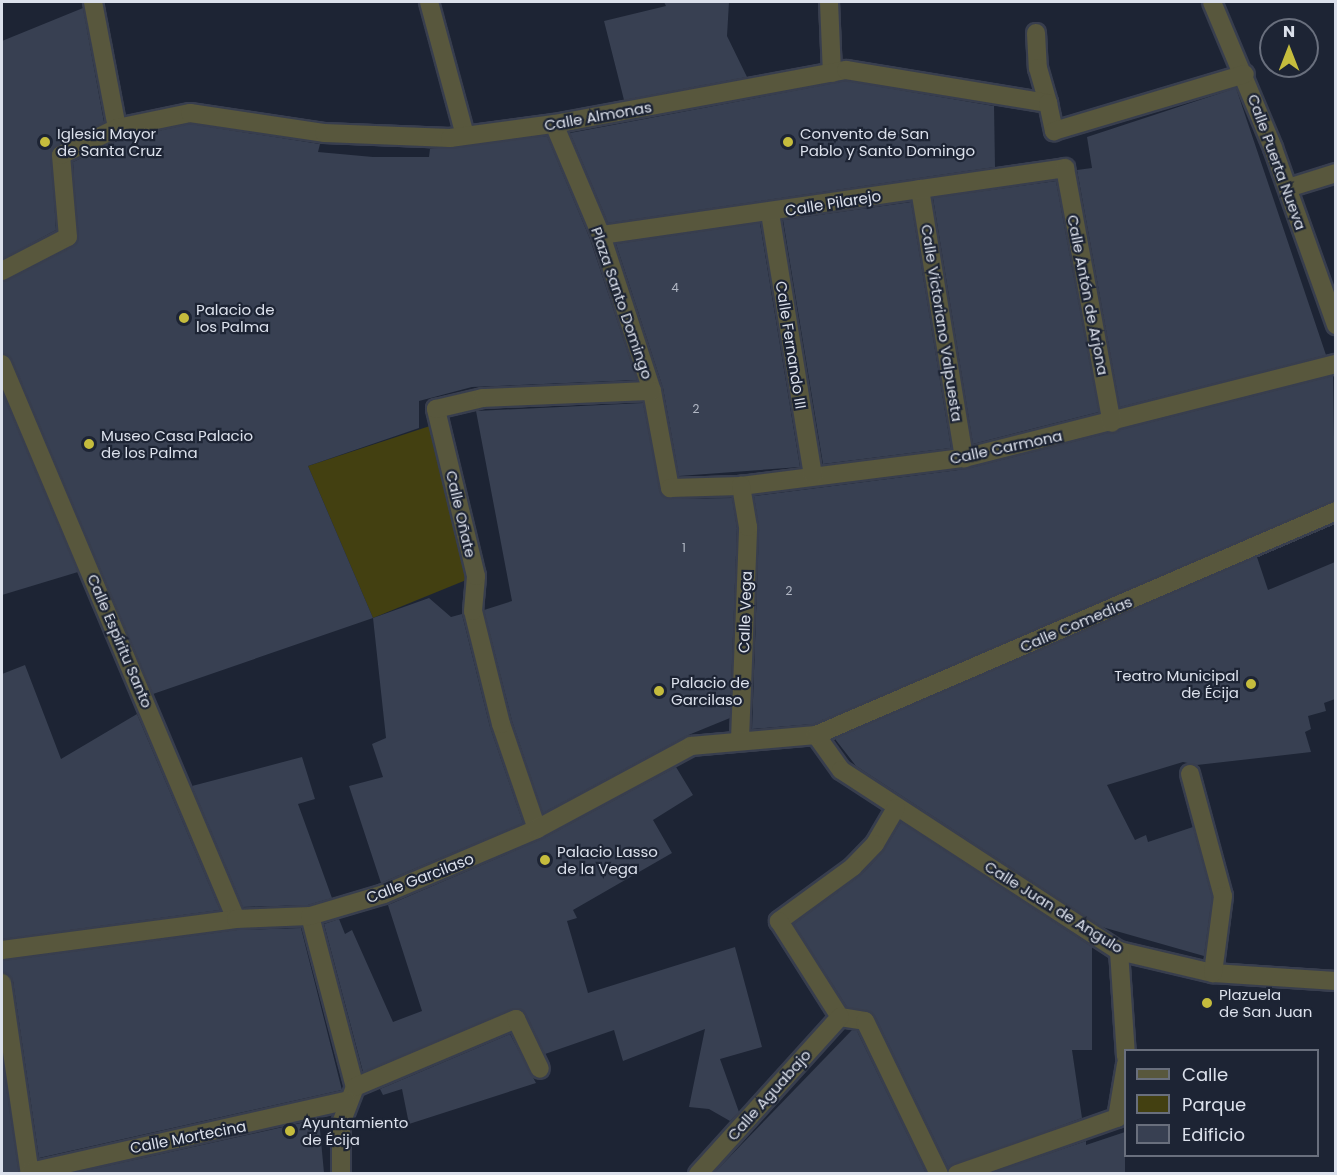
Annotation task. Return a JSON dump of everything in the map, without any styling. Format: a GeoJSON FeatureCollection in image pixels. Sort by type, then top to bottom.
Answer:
{"type":"FeatureCollection","features":[{"type":"Feature","properties":{"kind":"street"},"geometry":{"type":"LineString","coordinates":[[93,2],[117,128]]}},
{"type":"Feature","properties":{"kind":"street"},"geometry":{"type":"LineString","coordinates":[[429,2],[465,135]]}},
{"type":"Feature","properties":{"kind":"street"},"geometry":{"type":"LineString","coordinates":[[829,2],[832,73]]}},
{"type":"Feature","properties":{"kind":"street","name":"Calle Puerta Nueva"},"geometry":{"type":"LineString","coordinates":[[1212,2],[1245,74],[1288,188],[1335,325]]}},
{"type":"Feature","properties":{"kind":"street"},"geometry":{"type":"LineString","coordinates":[[1036,33],[1038,68],[1054,131],[1245,74]]}},
{"type":"Feature","properties":{"kind":"street","name":"Calle Almonas"},"geometry":{"type":"LineString","coordinates":[[2,271],[68,237],[61,155],[117,128],[190,113],[324,133],[465,135],[555,124],[846,70],[1048,103]]}},
{"type":"Feature","properties":{"kind":"street","name":"Plaza Santo Domingo"},"geometry":{"type":"LineString","coordinates":[[555,124],[601,236],[652,391],[670,488]]}},
{"type":"Feature","properties":{"kind":"street","name":"Calle Pilarejo"},"geometry":{"type":"LineString","coordinates":[[601,236],[1065,168]]}},
{"type":"Feature","properties":{"kind":"street","name":"Calle Antón de Arjona"},"geometry":{"type":"LineString","coordinates":[[1065,168],[1112,423]]}},
{"type":"Feature","properties":{"kind":"street"},"geometry":{"type":"LineString","coordinates":[[1288,188],[1335,173]]}},
{"type":"Feature","properties":{"kind":"street","name":"Calle Victoriano Valpuesta"},"geometry":{"type":"LineString","coordinates":[[920,189],[964,458]]}},
{"type":"Feature","properties":{"kind":"street","name":"Calle Fernando III"},"geometry":{"type":"LineString","coordinates":[[770,213],[813,476]]}},
{"type":"Feature","properties":{"kind":"street","name":"Calle Espíritu Santo"},"geometry":{"type":"LineString","coordinates":[[2,364],[236,918]]}},
{"type":"Feature","properties":{"kind":"street","name":"Calle Carmona"},"geometry":{"type":"LineString","coordinates":[[670,488],[741,486],[964,458],[1112,423],[1335,364]]}},
{"type":"Feature","properties":{"kind":"street","name":"Calle Oñate"},"geometry":{"type":"LineString","coordinates":[[537,829],[501,724],[473,612],[476,576],[436,408],[483,398],[652,391]]}},
{"type":"Feature","properties":{"kind":"street","name":"Calle Vega"},"geometry":{"type":"LineString","coordinates":[[740,739],[748,527],[741,486]]}},
{"type":"Feature","properties":{"kind":"street","name":"Calle Comedias"},"geometry":{"type":"LineString","coordinates":[[816,735],[1335,511]]}},
{"type":"Feature","properties":{"kind":"street","name":"Calle Garcilaso"},"geometry":{"type":"LineString","coordinates":[[2,950],[236,918],[310,916],[384,894],[537,829],[691,746],[740,739],[816,735]]}},
{"type":"Feature","properties":{"kind":"street","name":"Calle Juan de Angulo"},"geometry":{"type":"LineString","coordinates":[[816,735],[841,770],[896,808],[1119,951],[1213,973],[1335,981]]}},
{"type":"Feature","properties":{"kind":"street"},"geometry":{"type":"LineString","coordinates":[[1190,774],[1223,896],[1213,973]]}},
{"type":"Feature","properties":{"kind":"street"},"geometry":{"type":"LineString","coordinates":[[896,808],[875,844],[853,867],[779,921],[840,1017],[865,1021],[939,1173]]}},
{"type":"Feature","properties":{"kind":"street"},"geometry":{"type":"LineString","coordinates":[[310,916],[351,1094],[341,1124],[341,1173]]}},
{"type":"Feature","properties":{"kind":"street"},"geometry":{"type":"LineString","coordinates":[[1119,951],[1125,1049]]}},
{"type":"Feature","properties":{"kind":"street"},"geometry":{"type":"LineString","coordinates":[[2,983],[30,1173]]}},
{"type":"Feature","properties":{"kind":"street","name":"Calle Aguabajo"},"geometry":{"type":"LineString","coordinates":[[698,1173],[840,1017]]}},
{"type":"Feature","properties":{"kind":"street","name":"Calle Mortecina"},"geometry":{"type":"LineString","coordinates":[[30,1173],[351,1094],[516,1019],[540,1069]]}},
{"type":"Feature","properties":{"kind":"street"},"geometry":{"type":"LineString","coordinates":[[957,1173],[1117,1118],[1124,1071]]}},
{"type":"Feature","properties":{"kind":"green space"},"geometry":{"type":"Polygon","coordinates":[[[439,423],[476,576],[373,618],[308,466],[439,423]]]}},
{"type":"Feature","properties":{"kind":"building"},"geometry":{"type":"Polygon","coordinates":[[[664,2],[729,2],[727,36],[747,77],[624,100],[604,21],[666,6],[664,2]]]}},
{"type":"Feature","properties":{"kind":"building","name":"Iglesia Mayor de Santa Cruz"},"geometry":{"type":"Polygon","coordinates":[[[83,8],[104,122],[51,150],[56,230],[2,259],[2,41],[83,8]]]}},
{"type":"Feature","properties":{"kind":"building","name":"Convento de San Pablo y Santo Domingo"},"geometry":{"type":"Polygon","coordinates":[[[846,81],[994,106],[995,167],[608,223],[570,133],[846,81]]]}},
{"type":"Feature","properties":{"kind":"building"},"geometry":{"type":"Polygon","coordinates":[[[1236,88],[1326,355],[1120,407],[1077,170],[1092,168],[1087,137],[1236,88]]]}},
{"type":"Feature","properties":{"kind":"building"},"geometry":{"type":"Polygon","coordinates":[[[190,124],[320,144],[318,152],[373,157],[429,157],[430,149],[547,136],[590,239],[637,380],[472,387],[419,401],[419,428],[308,466],[373,618],[153,694],[12,360],[2,353],[2,282],[77,243],[73,162],[121,139],[190,124]]]}},
{"type":"Feature","properties":{"kind":"building"},"geometry":{"type":"Polygon","coordinates":[[[1056,181],[1099,412],[973,444],[933,198],[1056,181]]]}},
{"type":"Feature","properties":{"kind":"building"},"geometry":{"type":"Polygon","coordinates":[[[911,202],[951,448],[823,464],[783,220],[911,202]]]}},
{"type":"Feature","properties":{"kind":"building"},"geometry":{"type":"Polygon","coordinates":[[[760,223],[800,467],[679,476],[663,388],[616,244],[760,223]]]}},
{"type":"Feature","properties":{"kind":"building"},"geometry":{"type":"Polygon","coordinates":[[[1333,376],[1335,500],[813,724],[752,729],[759,527],[754,496],[966,469],[1333,376]]]}},
{"type":"Feature","properties":{"kind":"building"},"geometry":{"type":"Polygon","coordinates":[[[2,392],[78,572],[2,595],[2,392]]]}},
{"type":"Feature","properties":{"kind":"building"},"geometry":{"type":"Polygon","coordinates":[[[643,403],[661,495],[670,499],[732,498],[737,528],[730,718],[686,736],[543,813],[512,721],[484,610],[512,601],[476,411],[643,403]]]}},
{"type":"Feature","properties":{"kind":"building"},"geometry":{"type":"Polygon","coordinates":[[[1257,557],[1268,590],[1335,562],[1335,699],[1324,703],[1326,711],[1308,716],[1311,729],[1305,732],[1311,752],[1197,765],[1183,762],[1107,785],[1135,840],[1146,835],[1148,842],[1193,827],[1212,897],[1204,956],[1102,927],[856,766],[835,739],[1257,557]]]}},
{"type":"Feature","properties":{"kind":"building"},"geometry":{"type":"Polygon","coordinates":[[[429,598],[451,617],[462,614],[490,727],[523,823],[381,883],[349,786],[383,777],[372,744],[386,738],[373,618],[429,598]]]}},
{"type":"Feature","properties":{"kind":"building"},"geometry":{"type":"Polygon","coordinates":[[[25,665],[61,759],[137,714],[220,910],[2,939],[2,674],[25,665]]]}},
{"type":"Feature","properties":{"kind":"building"},"geometry":{"type":"Polygon","coordinates":[[[302,757],[315,799],[298,804],[332,898],[308,905],[243,907],[192,786],[302,757]]]}},
{"type":"Feature","properties":{"kind":"building"},"geometry":{"type":"Polygon","coordinates":[[[676,767],[693,795],[653,820],[672,853],[573,910],[577,918],[567,921],[588,993],[735,947],[762,1047],[720,1059],[739,1112],[730,1121],[709,1109],[689,1107],[705,1029],[623,1061],[614,1030],[545,1054],[526,1014],[517,1008],[363,1072],[324,924],[339,919],[345,934],[352,930],[393,1022],[422,1011],[388,905],[542,839],[676,767]]]}},
{"type":"Feature","properties":{"kind":"building"},"geometry":{"type":"Polygon","coordinates":[[[901,822],[1092,947],[1092,1050],[1072,1050],[1082,1118],[948,1167],[875,1016],[847,1007],[794,924],[861,875],[883,852],[901,822]]]}},
{"type":"Feature","properties":{"kind":"building"},"geometry":{"type":"Polygon","coordinates":[[[301,928],[342,1090],[39,1158],[13,981],[2,972],[2,961],[237,930],[301,928]]]}},
{"type":"Feature","properties":{"kind":"building"},"geometry":{"type":"Polygon","coordinates":[[[852,1030],[857,1031],[926,1173],[714,1173],[852,1030]]]}},
{"type":"Feature","properties":{"kind":"building"},"geometry":{"type":"Polygon","coordinates":[[[510,1034],[536,1083],[409,1124],[402,1089],[383,1095],[380,1089],[510,1034]]]}},
{"type":"Feature","properties":{"kind":"building"},"geometry":{"type":"Polygon","coordinates":[[[2,1057],[19,1173],[2,1173],[2,1057]]]}},
{"type":"Feature","properties":{"kind":"building","name":"Ayuntamiento de Écija"},"geometry":{"type":"Polygon","coordinates":[[[319,1119],[324,1173],[75,1173],[319,1119]]]}},
{"type":"Feature","properties":{"kind":"building"},"geometry":{"type":"Polygon","coordinates":[[[1124,1132],[1125,1173],[992,1173],[1086,1141],[1086,1145],[1124,1132]]]}},
{"type":"Feature","properties":{"kind":"place","name":"Iglesia Mayor de Santa Cruz"},"geometry":{"type":"Point","coordinates":[45,142]}},
{"type":"Feature","properties":{"kind":"place","name":"Convento de San Pablo y Santo Domingo"},"geometry":{"type":"Point","coordinates":[788,142]}},
{"type":"Feature","properties":{"kind":"place","name":"Palacio de los Palma"},"geometry":{"type":"Point","coordinates":[184,318]}},
{"type":"Feature","properties":{"kind":"place","name":"Museo Casa Palacio de los Palma"},"geometry":{"type":"Point","coordinates":[89,444]}},
{"type":"Feature","properties":{"kind":"place","name":"Teatro Municipal de Écija"},"geometry":{"type":"Point","coordinates":[1251,684]}},
{"type":"Feature","properties":{"kind":"place","name":"Palacio de Garcilaso"},"geometry":{"type":"Point","coordinates":[659,691]}},
{"type":"Feature","properties":{"kind":"place","name":"Palacio Lasso de la Vega"},"geometry":{"type":"Point","coordinates":[545,860]}},
{"type":"Feature","properties":{"kind":"place","name":"Plazuela de San Juan"},"geometry":{"type":"Point","coordinates":[1207,1003]}},
{"type":"Feature","properties":{"kind":"place","name":"Ayuntamiento de Écija"},"geometry":{"type":"Point","coordinates":[290,1131]}}]}
